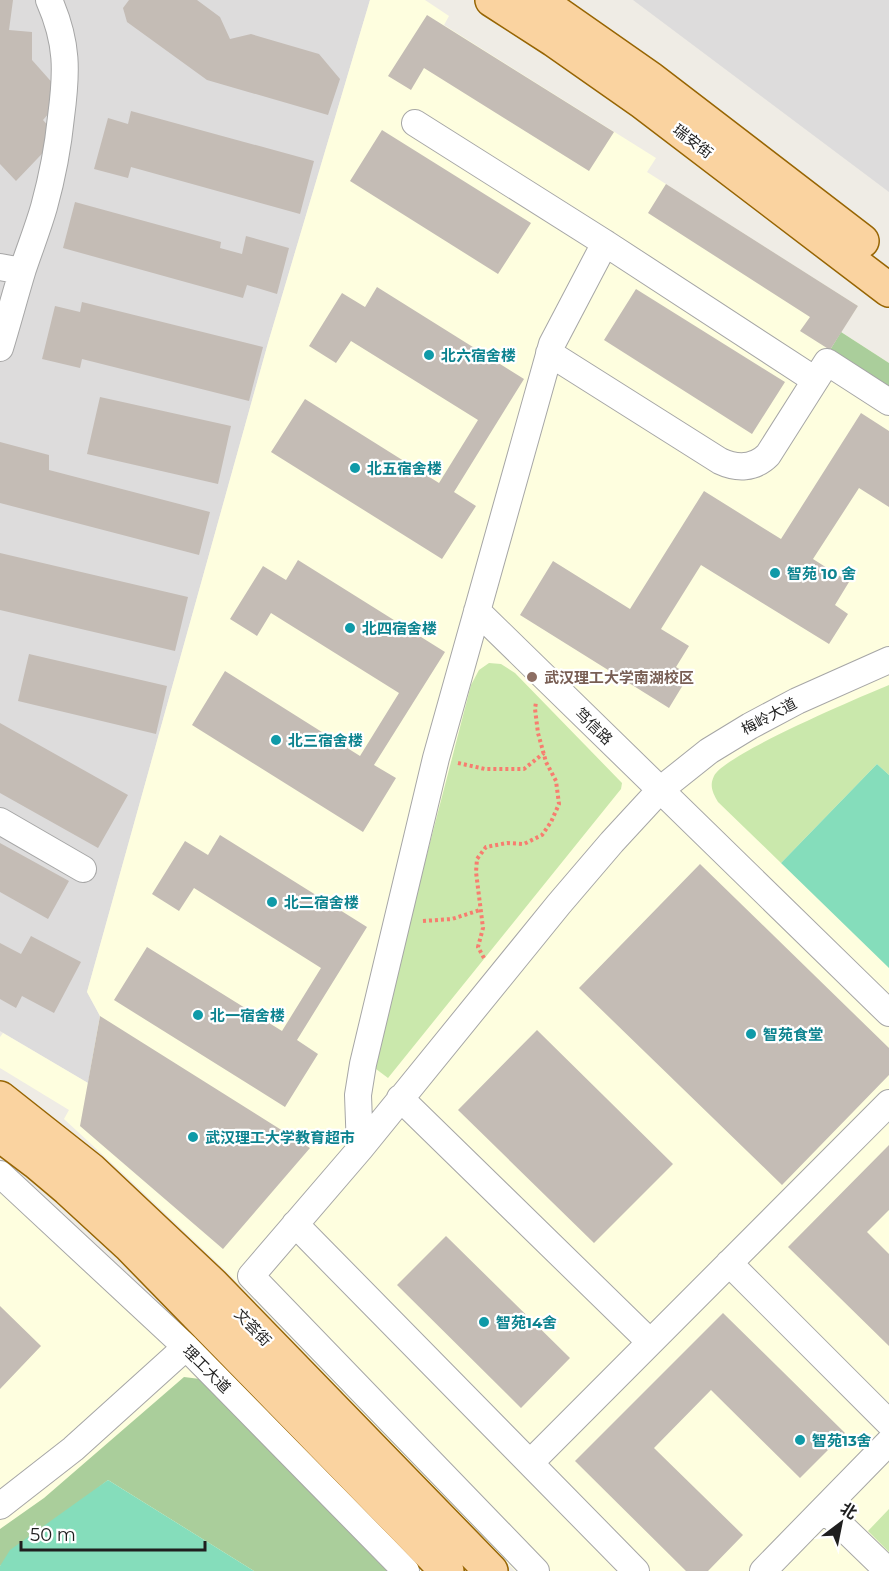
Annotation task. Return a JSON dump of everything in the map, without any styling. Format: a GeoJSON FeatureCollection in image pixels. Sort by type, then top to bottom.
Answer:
{"type":"FeatureCollection","features":[{"type":"Feature","properties":{"kind":"main road","name":"瑞安街"},"geometry":{"type":"LineString","coordinates":[[492,0],[641,101],[889,290]]}},
{"type":"Feature","properties":{"kind":"main road","name":"瑞安街"},"geometry":{"type":"LineString","coordinates":[[538,0],[651,79],[889,262]]}},
{"type":"Feature","properties":{"kind":"main road","name":"文荟街"},"geometry":{"type":"LineString","coordinates":[[0,1098],[92,1170],[212,1284],[491,1571]]}},
{"type":"Feature","properties":{"kind":"main road"},"geometry":{"type":"LineString","coordinates":[[0,1135],[68,1189],[129,1245],[447,1571]]}},
{"type":"Feature","properties":{"kind":"street"},"geometry":{"type":"LineString","coordinates":[[0,348],[11,269],[44,207],[58,147],[66,80],[63,42],[58,21],[49,0]]}},
{"type":"Feature","properties":{"kind":"street"},"geometry":{"type":"LineString","coordinates":[[414,123],[605,243],[815,380]]}},
{"type":"Feature","properties":{"kind":"street"},"geometry":{"type":"LineString","coordinates":[[360,1149],[358,1095],[363,1064],[436,758],[549,353],[605,243]]}},
{"type":"Feature","properties":{"kind":"street"},"geometry":{"type":"LineString","coordinates":[[549,353],[720,461],[739,467],[756,464],[768,455],[827,362],[889,402]]}},
{"type":"Feature","properties":{"kind":"street","name":"笃信路"},"geometry":{"type":"LineString","coordinates":[[477,611],[889,1013]]}},
{"type":"Feature","properties":{"kind":"street","name":"梅岭大道"},"geometry":{"type":"LineString","coordinates":[[536,1571],[251,1276],[360,1149],[559,904],[660,790],[694,762],[734,735],[797,701],[889,660]]}},
{"type":"Feature","properties":{"kind":"street"},"geometry":{"type":"LineString","coordinates":[[0,821],[83,869]]}},
{"type":"Feature","properties":{"kind":"street"},"geometry":{"type":"LineString","coordinates":[[400,1098],[650,1342]]}},
{"type":"Feature","properties":{"kind":"street"},"geometry":{"type":"LineString","coordinates":[[530,1463],[889,1102]]}},
{"type":"Feature","properties":{"kind":"street","name":"理工大道"},"geometry":{"type":"LineString","coordinates":[[0,1174],[186,1347],[406,1571]]}},
{"type":"Feature","properties":{"kind":"street"},"geometry":{"type":"LineString","coordinates":[[295,1224],[636,1571]]}},
{"type":"Feature","properties":{"kind":"street"},"geometry":{"type":"LineString","coordinates":[[729,1263],[889,1423]]}},
{"type":"Feature","properties":{"kind":"street"},"geometry":{"type":"LineString","coordinates":[[0,1506],[73,1449],[186,1347]]}},
{"type":"Feature","properties":{"kind":"street"},"geometry":{"type":"LineString","coordinates":[[763,1571],[889,1442]]}},
{"type":"Feature","properties":{"kind":"street"},"geometry":{"type":"LineString","coordinates":[[824,1509],[876,1567]]}},
{"type":"Feature","properties":{"kind":"path"},"geometry":{"type":"LineString","coordinates":[[501,976],[489,965],[478,946],[483,928],[476,872],[477,860],[486,847],[507,843],[524,844],[542,835],[559,804],[556,781],[546,762],[538,733],[535,709],[538,672]]}},
{"type":"Feature","properties":{"kind":"path"},"geometry":{"type":"LineString","coordinates":[[436,758],[485,769],[505,770],[524,769],[544,753]]}},
{"type":"Feature","properties":{"kind":"path"},"geometry":{"type":"LineString","coordinates":[[396,922],[452,919],[480,910]]}},
{"type":"Feature","properties":{"kind":"shaded area"},"geometry":{"type":"Polygon","coordinates":[[[0,0],[370,0],[268,343],[87,992],[100,1016],[88,1083],[0,1031],[0,0]]]}},
{"type":"Feature","properties":{"kind":"shaded area","name":"武汉理工大学南湖校区"},"geometry":{"type":"Polygon","coordinates":[[[370,0],[425,0],[449,16],[444,25],[656,158],[647,172],[858,306],[841,332],[889,363],[889,1571],[515,1571],[229,1274],[64,1119],[69,1110],[0,1068],[0,1037],[3,1033],[88,1083],[100,1016],[87,992],[268,343],[370,0]]]}},
{"type":"Feature","properties":{"kind":"shaded area"},"geometry":{"type":"Polygon","coordinates":[[[633,0],[889,0],[889,192],[633,0]]]}},
{"type":"Feature","properties":{"kind":"shaded area"},"geometry":{"type":"Polygon","coordinates":[[[0,1161],[174,1318],[422,1571],[0,1571],[0,1161]]]}},
{"type":"Feature","properties":{"kind":"green space"},"geometry":{"type":"Polygon","coordinates":[[[841,332],[889,363],[889,388],[830,350],[841,332]]]}},
{"type":"Feature","properties":{"kind":"green space"},"geometry":{"type":"Polygon","coordinates":[[[489,663],[501,664],[515,673],[622,783],[621,789],[388,1078],[372,1066],[471,685],[479,670],[489,663]]]}},
{"type":"Feature","properties":{"kind":"green space"},"geometry":{"type":"Polygon","coordinates":[[[889,685],[889,775],[877,764],[781,863],[718,802],[712,786],[714,776],[723,766],[767,741],[889,685]]]}},
{"type":"Feature","properties":{"kind":"green space"},"geometry":{"type":"Polygon","coordinates":[[[877,764],[889,775],[889,968],[781,863],[877,764]]]}},
{"type":"Feature","properties":{"kind":"green space"},"geometry":{"type":"Polygon","coordinates":[[[184,1377],[200,1379],[387,1571],[254,1571],[108,1480],[0,1566],[0,1529],[44,1498],[184,1377]]]}},
{"type":"Feature","properties":{"kind":"green space"},"geometry":{"type":"Polygon","coordinates":[[[108,1480],[254,1571],[0,1571],[0,1566],[10,1550],[108,1480]]]}},
{"type":"Feature","properties":{"kind":"green space"},"geometry":{"type":"Polygon","coordinates":[[[889,1509],[889,1552],[868,1531],[889,1509]]]}},
{"type":"Feature","properties":{"kind":"building"},"geometry":{"type":"Polygon","coordinates":[[[0,0],[13,0],[9,30],[32,32],[32,60],[64,96],[43,120],[58,137],[16,181],[0,164],[0,0]]]}},
{"type":"Feature","properties":{"kind":"building"},"geometry":{"type":"Polygon","coordinates":[[[129,0],[197,0],[220,17],[230,39],[251,34],[319,54],[340,79],[328,115],[207,80],[127,22],[123,8],[129,0]]]}},
{"type":"Feature","properties":{"kind":"building"},"geometry":{"type":"Polygon","coordinates":[[[427,15],[614,132],[589,171],[424,68],[411,90],[388,76],[427,15]]]}},
{"type":"Feature","properties":{"kind":"building"},"geometry":{"type":"Polygon","coordinates":[[[131,111],[314,161],[300,214],[131,167],[128,178],[94,169],[108,118],[128,124],[131,111]]]}},
{"type":"Feature","properties":{"kind":"building"},"geometry":{"type":"Polygon","coordinates":[[[382,130],[531,223],[498,274],[350,181],[382,130]]]}},
{"type":"Feature","properties":{"kind":"building"},"geometry":{"type":"Polygon","coordinates":[[[666,184],[858,306],[830,350],[800,331],[810,317],[648,213],[666,184]]]}},
{"type":"Feature","properties":{"kind":"building"},"geometry":{"type":"Polygon","coordinates":[[[75,202],[221,242],[220,248],[242,254],[246,236],[289,248],[277,294],[247,285],[243,298],[63,248],[75,202]]]}},
{"type":"Feature","properties":{"kind":"building"},"geometry":{"type":"Polygon","coordinates":[[[377,287],[524,379],[454,492],[476,506],[442,559],[271,452],[305,399],[439,483],[478,420],[351,341],[336,363],[309,346],[342,293],[365,307],[377,287]]]}},
{"type":"Feature","properties":{"kind":"building"},"geometry":{"type":"Polygon","coordinates":[[[636,289],[785,382],[752,434],[604,340],[636,289]]]}},
{"type":"Feature","properties":{"kind":"building"},"geometry":{"type":"Polygon","coordinates":[[[82,302],[263,347],[249,401],[82,359],[80,368],[42,359],[55,306],[80,312],[82,302]]]}},
{"type":"Feature","properties":{"kind":"building"},"geometry":{"type":"Polygon","coordinates":[[[100,397],[231,426],[218,484],[87,454],[100,397]]]}},
{"type":"Feature","properties":{"kind":"building"},"geometry":{"type":"Polygon","coordinates":[[[861,413],[889,431],[889,507],[859,488],[813,559],[849,582],[835,605],[848,614],[829,644],[701,565],[661,629],[689,646],[676,667],[689,675],[669,708],[520,615],[553,561],[630,609],[704,491],[781,539],[861,413]]]}},
{"type":"Feature","properties":{"kind":"building"},"geometry":{"type":"Polygon","coordinates":[[[0,442],[49,455],[49,470],[210,512],[199,555],[0,503],[0,442]]]}},
{"type":"Feature","properties":{"kind":"building"},"geometry":{"type":"Polygon","coordinates":[[[0,553],[188,597],[175,651],[0,610],[0,553]]]}},
{"type":"Feature","properties":{"kind":"building"},"geometry":{"type":"Polygon","coordinates":[[[298,560],[445,652],[374,765],[396,778],[363,832],[192,725],[225,671],[360,756],[399,693],[271,613],[257,636],[230,619],[263,566],[286,580],[298,560]]]}},
{"type":"Feature","properties":{"kind":"building"},"geometry":{"type":"Polygon","coordinates":[[[29,654],[167,686],[156,734],[18,701],[29,654]]]}},
{"type":"Feature","properties":{"kind":"building"},"geometry":{"type":"Polygon","coordinates":[[[0,723],[128,795],[98,848],[0,793],[0,723]]]}},
{"type":"Feature","properties":{"kind":"building"},"geometry":{"type":"Polygon","coordinates":[[[220,835],[367,927],[297,1040],[318,1054],[285,1107],[114,1000],[147,947],[282,1031],[321,968],[194,888],[179,911],[152,894],[185,841],[208,855],[220,835]]]}},
{"type":"Feature","properties":{"kind":"building"},"geometry":{"type":"Polygon","coordinates":[[[0,843],[69,881],[48,919],[0,892],[0,843]]]}},
{"type":"Feature","properties":{"kind":"building","name":"智苑食堂"},"geometry":{"type":"Polygon","coordinates":[[[700,864],[889,1048],[889,1075],[782,1185],[579,988],[700,864]]]}},
{"type":"Feature","properties":{"kind":"building"},"geometry":{"type":"Polygon","coordinates":[[[31,936],[81,962],[54,1013],[22,996],[16,1008],[0,999],[0,943],[21,954],[31,936]]]}},
{"type":"Feature","properties":{"kind":"building","name":"武汉理工大学教育超市"},"geometry":{"type":"Polygon","coordinates":[[[100,1016],[310,1148],[223,1249],[80,1126],[100,1016]]]}},
{"type":"Feature","properties":{"kind":"building"},"geometry":{"type":"Polygon","coordinates":[[[537,1030],[673,1164],[594,1243],[458,1110],[537,1030]]]}},
{"type":"Feature","properties":{"kind":"building"},"geometry":{"type":"Polygon","coordinates":[[[889,1145],[889,1210],[867,1232],[889,1254],[889,1346],[788,1247],[889,1145]]]}},
{"type":"Feature","properties":{"kind":"building","name":"智苑14舍"},"geometry":{"type":"Polygon","coordinates":[[[446,1236],[570,1358],[521,1408],[397,1285],[446,1236]]]}},
{"type":"Feature","properties":{"kind":"building"},"geometry":{"type":"Polygon","coordinates":[[[0,1306],[41,1346],[0,1389],[0,1306]]]}},
{"type":"Feature","properties":{"kind":"building","name":"智苑13舍"},"geometry":{"type":"Polygon","coordinates":[[[723,1313],[845,1433],[800,1478],[711,1390],[654,1448],[743,1535],[708,1571],[686,1571],[575,1461],[723,1313]]]}},
{"type":"Feature","properties":{"kind":"place","name":"北六宿舍楼"},"geometry":{"type":"Point","coordinates":[429,355]}},
{"type":"Feature","properties":{"kind":"place","name":"北五宿舍楼"},"geometry":{"type":"Point","coordinates":[355,468]}},
{"type":"Feature","properties":{"kind":"place","name":"智苑 10 舍"},"geometry":{"type":"Point","coordinates":[775,573]}},
{"type":"Feature","properties":{"kind":"place","name":"北四宿舍楼"},"geometry":{"type":"Point","coordinates":[350,628]}},
{"type":"Feature","properties":{"kind":"place","name":"武汉理工大学南湖校区"},"geometry":{"type":"Point","coordinates":[532,677]}},
{"type":"Feature","properties":{"kind":"place","name":"北三宿舍楼"},"geometry":{"type":"Point","coordinates":[276,740]}},
{"type":"Feature","properties":{"kind":"place","name":"北二宿舍楼"},"geometry":{"type":"Point","coordinates":[272,902]}},
{"type":"Feature","properties":{"kind":"place","name":"北一宿舍楼"},"geometry":{"type":"Point","coordinates":[198,1015]}},
{"type":"Feature","properties":{"kind":"place","name":"智苑食堂"},"geometry":{"type":"Point","coordinates":[751,1034]}},
{"type":"Feature","properties":{"kind":"place","name":"武汉理工大学教育超市"},"geometry":{"type":"Point","coordinates":[193,1137]}},
{"type":"Feature","properties":{"kind":"place","name":"智苑14舍"},"geometry":{"type":"Point","coordinates":[484,1322]}},
{"type":"Feature","properties":{"kind":"place","name":"智苑13舍"},"geometry":{"type":"Point","coordinates":[800,1440]}}]}
